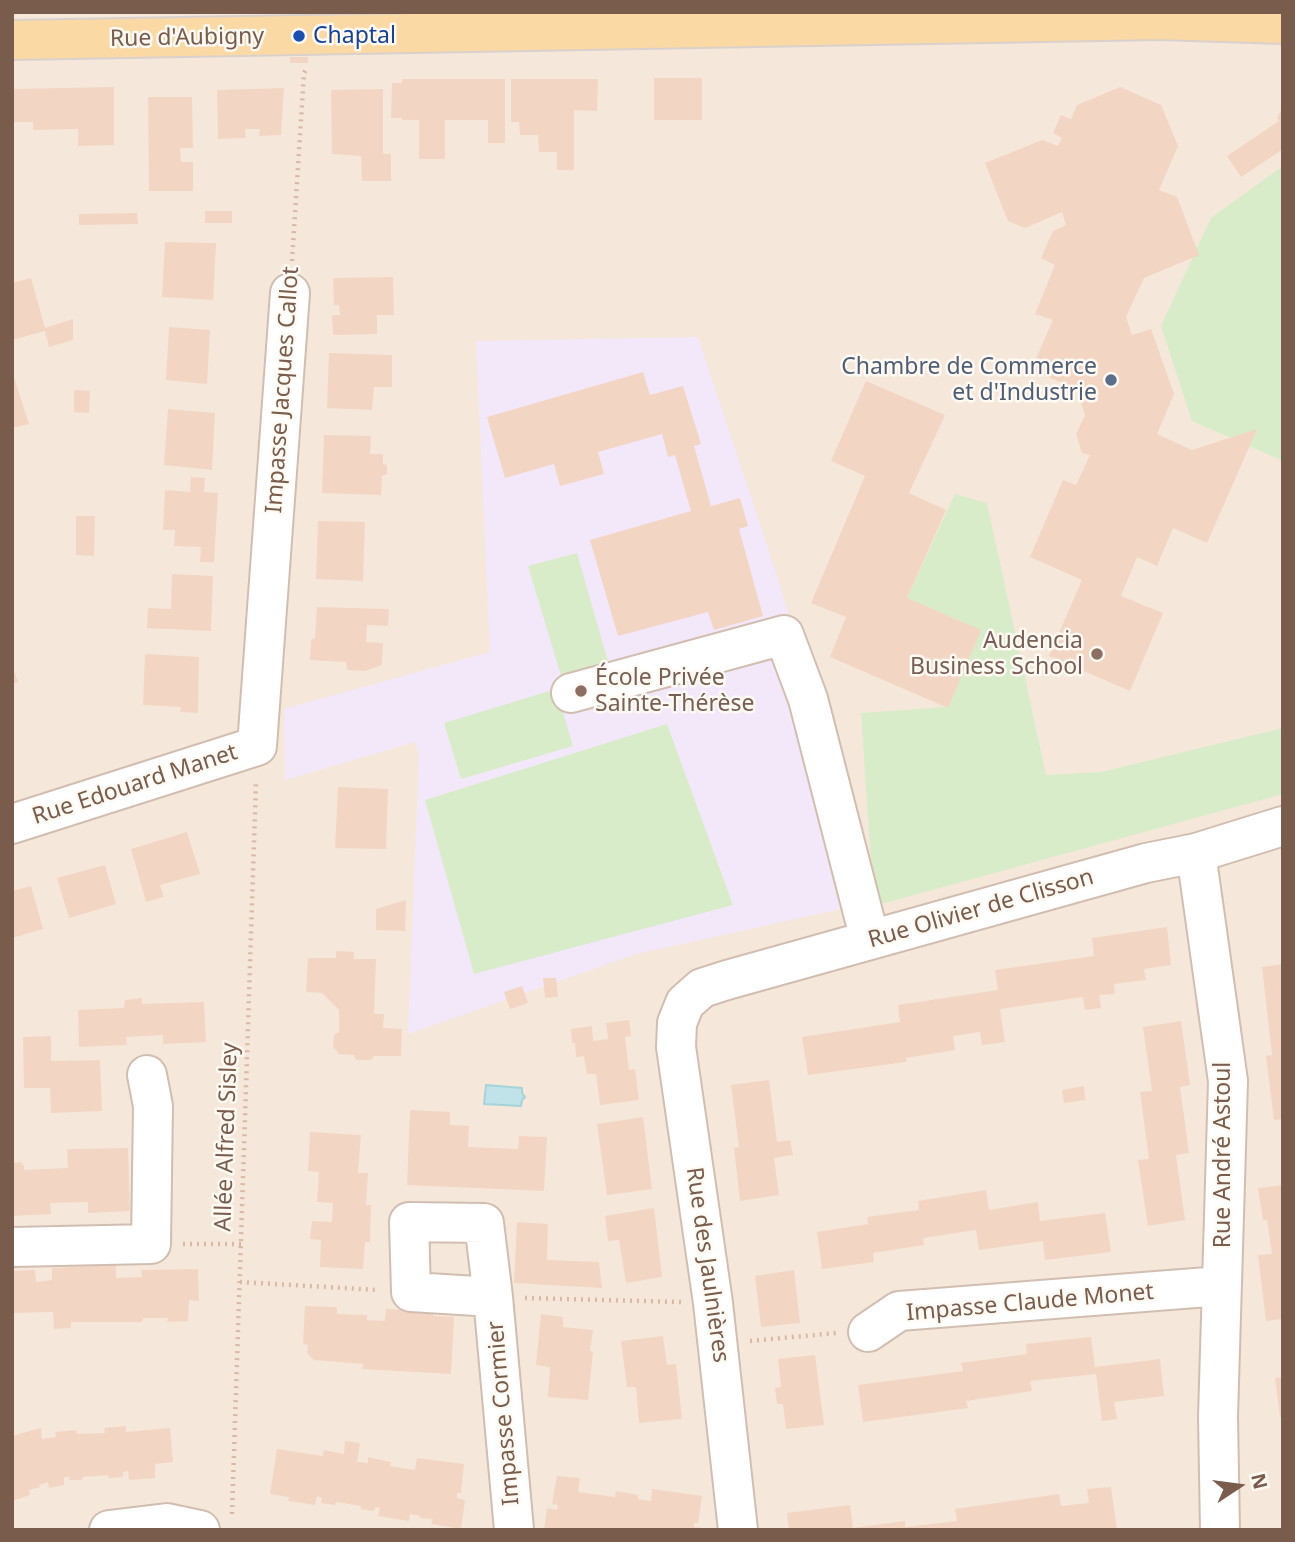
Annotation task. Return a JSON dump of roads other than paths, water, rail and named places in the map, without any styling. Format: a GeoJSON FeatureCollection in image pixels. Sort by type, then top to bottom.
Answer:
{"type":"FeatureCollection","features":[{"type":"Feature","properties":{"kind":"main road","name":"Rue d'Aubigny"},"geometry":{"type":"LineString","coordinates":[[1160,20],[1223,12]]}},
{"type":"Feature","properties":{"kind":"main road","name":"Rue d'Aubigny"},"geometry":{"type":"LineString","coordinates":[[12,40],[306,24],[1089,17],[1283,24]]}},
{"type":"Feature","properties":{"kind":"street","name":"Impasse Jacques Callot"},"geometry":{"type":"LineString","coordinates":[[257,746],[290,293]]}},
{"type":"Feature","properties":{"kind":"street"},"geometry":{"type":"LineString","coordinates":[[571,693],[784,635],[808,699],[870,940]]}},
{"type":"Feature","properties":{"kind":"street","name":"Rue Edouard Manet"},"geometry":{"type":"LineString","coordinates":[[12,824],[257,746]]}},
{"type":"Feature","properties":{"kind":"street","name":"Rue Olivier de Clisson"},"geometry":{"type":"LineString","coordinates":[[685,1003],[702,988],[715,984],[1283,827]]}},
{"type":"Feature","properties":{"kind":"street","name":"Rue André Astoul"},"geometry":{"type":"LineString","coordinates":[[1196,853],[1228,1081],[1221,1286],[1220,1530]]}},
{"type":"Feature","properties":{"kind":"street","name":"Rue des Jaulnières"},"geometry":{"type":"LineString","coordinates":[[685,1003],[677,1023],[676,1046],[713,1303],[738,1530]]}},
{"type":"Feature","properties":{"kind":"street"},"geometry":{"type":"LineString","coordinates":[[12,1247],[151,1244],[153,1106],[147,1075]]}},
{"type":"Feature","properties":{"kind":"street","name":"Impasse Cormier"},"geometry":{"type":"LineString","coordinates":[[494,1297],[411,1292],[408,1222],[484,1223],[494,1297],[514,1530]]}},
{"type":"Feature","properties":{"kind":"street","name":"Impasse Claude Monet"},"geometry":{"type":"LineString","coordinates":[[868,1332],[899,1311],[1221,1286]]}},
{"type":"Feature","properties":{"kind":"street","name":"Rue André Astoul"},"geometry":{"type":"LineString","coordinates":[[1192,1530],[1205,1489],[1219,1417]]}},
{"type":"Feature","properties":{"kind":"street"},"geometry":{"type":"LineString","coordinates":[[109,1530],[167,1523],[216,1523]]}},
{"type":"Feature","properties":{"kind":"water"},"geometry":{"type":"Polygon","coordinates":[[[486,1085],[522,1088],[525,1097],[521,1106],[484,1104],[486,1085]]]}},
{"type":"Feature","properties":{"kind":"place","name":"Chaptal"},"geometry":{"type":"Point","coordinates":[299,36]}},
{"type":"Feature","properties":{"kind":"place","name":"Chambre de Commerce et d'Industrie"},"geometry":{"type":"Point","coordinates":[1111,380]}},
{"type":"Feature","properties":{"kind":"place","name":"Audencia Business School"},"geometry":{"type":"Point","coordinates":[1097,654]}},
{"type":"Feature","properties":{"kind":"place","name":"École Privée Sainte-Thérèse"},"geometry":{"type":"Point","coordinates":[581,691]}}]}
